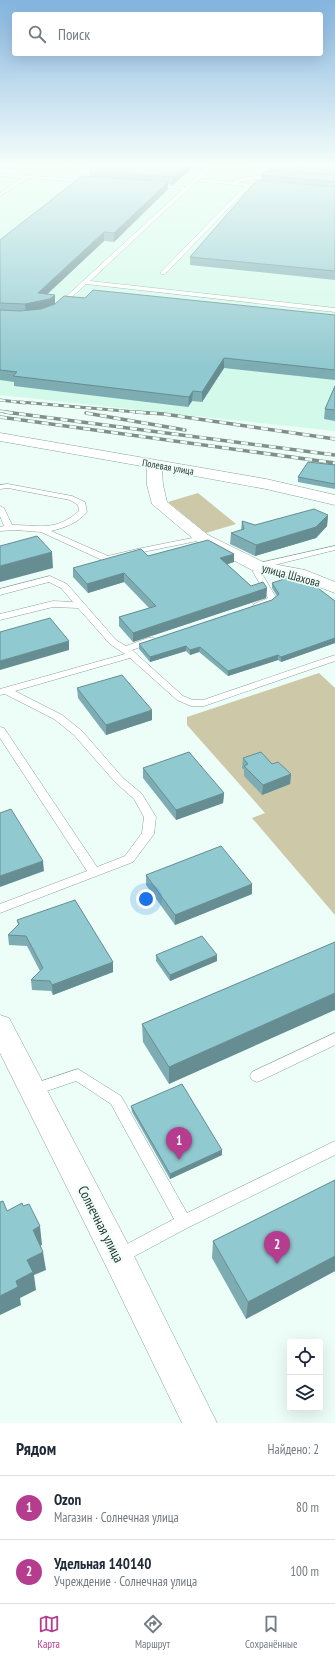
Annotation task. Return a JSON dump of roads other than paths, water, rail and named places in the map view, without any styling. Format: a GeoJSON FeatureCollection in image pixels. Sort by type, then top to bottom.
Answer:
{"type":"FeatureCollection","features":[{"type":"Feature","properties":{"kind":"street","name":"Полевая улица"},"geometry":{"type":"LineString","coordinates":[[0,437],[266,484],[335,500]]}},
{"type":"Feature","properties":{"kind":"street","name":"улица Шахова"},"geometry":{"type":"LineString","coordinates":[[154,465],[155,485],[160,504],[202,538],[258,566],[299,574],[335,588]]}},
{"type":"Feature","properties":{"kind":"street","name":"Солнечная улица"},"geometry":{"type":"LineString","coordinates":[[0,1026],[118,1257],[200,1423]]}},
{"type":"Feature","properties":{"kind":"lane"},"geometry":{"type":"LineString","coordinates":[[57,308],[139,232]]}},
{"type":"Feature","properties":{"kind":"lane"},"geometry":{"type":"LineString","coordinates":[[163,273],[202,232]]}},
{"type":"Feature","properties":{"kind":"lane"},"geometry":{"type":"LineString","coordinates":[[86,282],[335,310]]}},
{"type":"Feature","properties":{"kind":"lane"},"geometry":{"type":"LineString","coordinates":[[0,487],[8,486],[72,498],[82,504],[83,512],[76,518],[64,524],[42,530]]}},
{"type":"Feature","properties":{"kind":"lane"},"geometry":{"type":"LineString","coordinates":[[0,508],[9,527]]}},
{"type":"Feature","properties":{"kind":"lane"},"geometry":{"type":"LineString","coordinates":[[0,529],[9,527],[42,530],[107,559],[137,551],[202,538]]}},
{"type":"Feature","properties":{"kind":"lane"},"geometry":{"type":"LineString","coordinates":[[246,610],[273,599],[258,572],[258,566],[335,548]]}},
{"type":"Feature","properties":{"kind":"lane"},"geometry":{"type":"LineString","coordinates":[[0,592],[50,579],[64,586],[113,642],[129,652],[180,698],[191,703],[204,703],[335,658]]}},
{"type":"Feature","properties":{"kind":"lane"},"geometry":{"type":"LineString","coordinates":[[0,617],[53,604],[80,605]]}},
{"type":"Feature","properties":{"kind":"lane"},"geometry":{"type":"LineString","coordinates":[[4,691],[129,652],[163,636]]}},
{"type":"Feature","properties":{"kind":"lane"},"geometry":{"type":"LineString","coordinates":[[0,909],[129,859],[148,834],[150,817],[138,797],[120,780],[78,733],[58,717],[4,691]]}},
{"type":"Feature","properties":{"kind":"lane"},"geometry":{"type":"LineString","coordinates":[[0,730],[94,872]]}},
{"type":"Feature","properties":{"kind":"lane"},"geometry":{"type":"LineString","coordinates":[[256,1076],[335,1039]]}},
{"type":"Feature","properties":{"kind":"lane"},"geometry":{"type":"LineString","coordinates":[[32,1090],[78,1075],[116,1100],[184,1222]]}},
{"type":"Feature","properties":{"kind":"lane"},"geometry":{"type":"LineString","coordinates":[[118,1257],[184,1222],[335,1148]]}},
{"type":"Feature","properties":{"kind":"railway"},"geometry":{"type":"LineString","coordinates":[[0,400],[25,403]]}},
{"type":"Feature","properties":{"kind":"railway"},"geometry":{"type":"LineString","coordinates":[[20,402],[138,412]]}},
{"type":"Feature","properties":{"kind":"railway"},"geometry":{"type":"LineString","coordinates":[[0,411],[13,413]]}},
{"type":"Feature","properties":{"kind":"railway"},"geometry":{"type":"LineString","coordinates":[[5,412],[335,455]]}},
{"type":"Feature","properties":{"kind":"railway"},"geometry":{"type":"LineString","coordinates":[[138,412],[164,414],[335,439]]}},
{"type":"Feature","properties":{"kind":"railway"},"geometry":{"type":"LineString","coordinates":[[138,412],[148,413]]}},
{"type":"Feature","properties":{"kind":"railway"},"geometry":{"type":"LineString","coordinates":[[86,413],[185,430]]}},
{"type":"Feature","properties":{"kind":"railway"},"geometry":{"type":"LineString","coordinates":[[0,417],[335,463]]}},
{"type":"Feature","properties":{"kind":"place","name":"Ozon"},"geometry":{"type":"Point","coordinates":[179,1160]}},
{"type":"Feature","properties":{"kind":"place","name":"Удельная 140140"},"geometry":{"type":"Point","coordinates":[277,1264]}}]}
